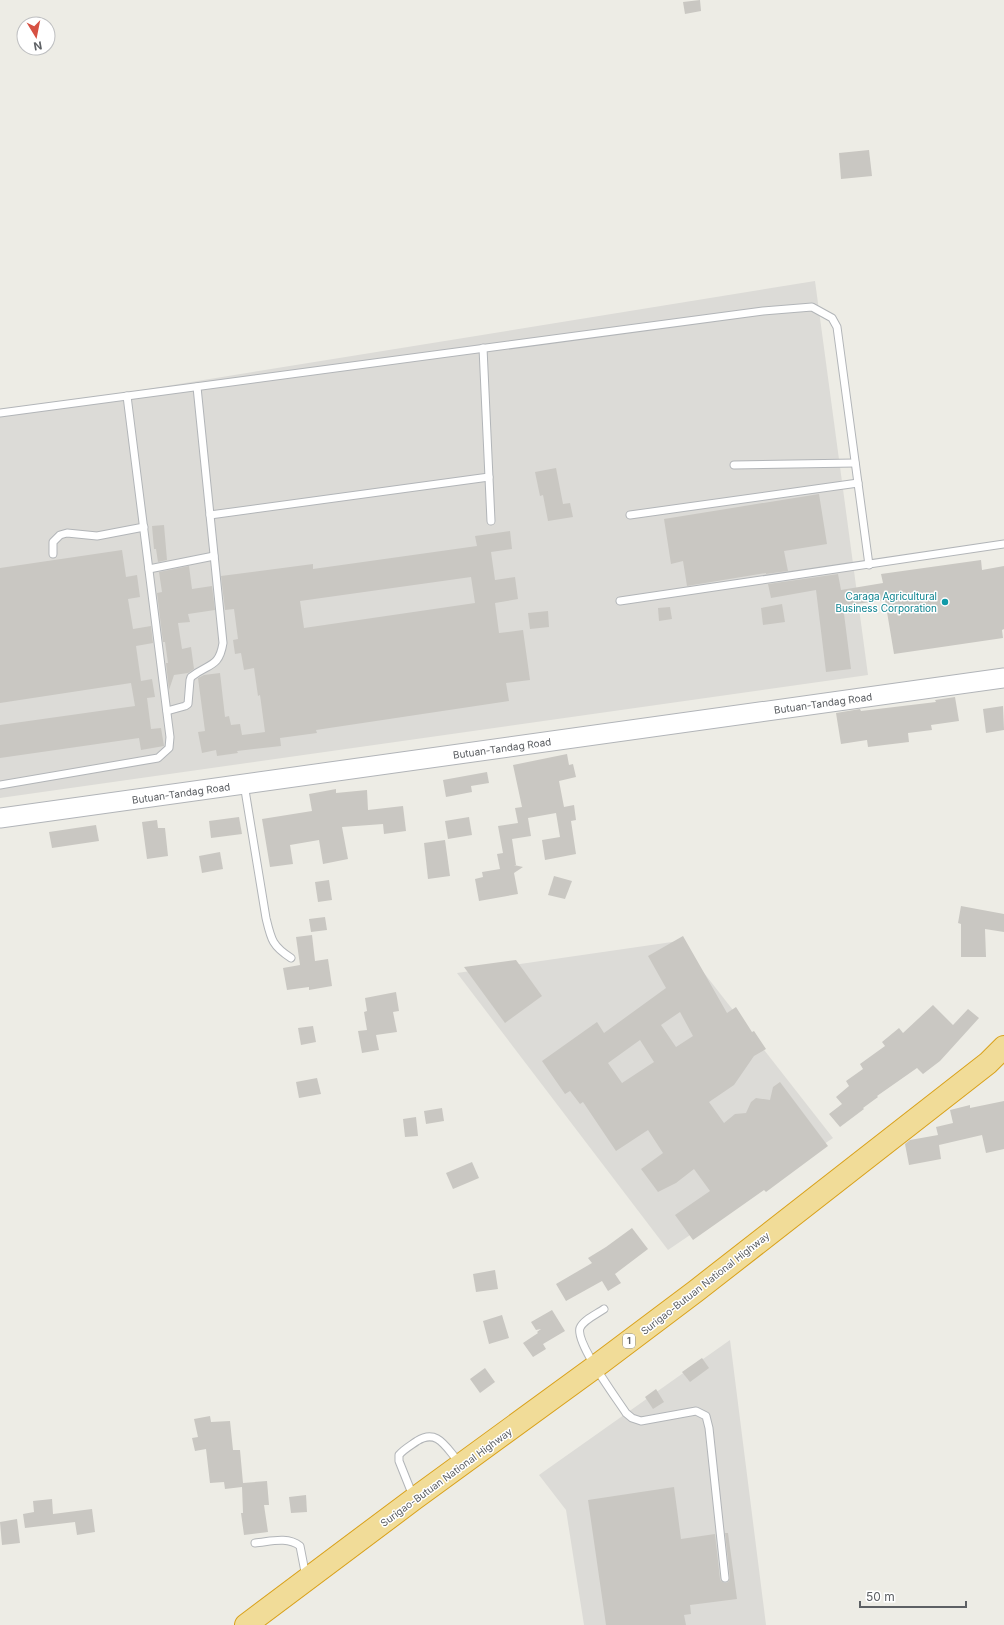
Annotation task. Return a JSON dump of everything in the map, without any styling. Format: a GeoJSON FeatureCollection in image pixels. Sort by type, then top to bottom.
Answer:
{"type":"FeatureCollection","features":[{"type":"Feature","properties":{"kind":"highway","name":"Surigao-Butuan National Highway"},"geometry":{"type":"LineString","coordinates":[[246,1625],[414,1499],[595,1368],[696,1291],[988,1064],[1004,1047]]}},
{"type":"Feature","properties":{"kind":"main road","name":"Butuan-Tandag Road"},"geometry":{"type":"LineString","coordinates":[[0,818],[1004,678]]}},
{"type":"Feature","properties":{"kind":"lane"},"geometry":{"type":"LineString","coordinates":[[0,413],[763,311],[812,307],[832,318],[837,327],[870,565]]}},
{"type":"Feature","properties":{"kind":"lane"},"geometry":{"type":"LineString","coordinates":[[483,348],[491,521]]}},
{"type":"Feature","properties":{"kind":"lane"},"geometry":{"type":"LineString","coordinates":[[167,710],[185,706],[189,701],[190,680],[192,677],[218,661],[221,655],[223,643],[197,387]]}},
{"type":"Feature","properties":{"kind":"lane"},"geometry":{"type":"LineString","coordinates":[[0,785],[158,758],[169,748],[170,737],[167,710],[127,396]]}},
{"type":"Feature","properties":{"kind":"lane"},"geometry":{"type":"LineString","coordinates":[[734,465],[855,463]]}},
{"type":"Feature","properties":{"kind":"lane"},"geometry":{"type":"LineString","coordinates":[[210,515],[489,477]]}},
{"type":"Feature","properties":{"kind":"lane"},"geometry":{"type":"LineString","coordinates":[[630,515],[858,484]]}},
{"type":"Feature","properties":{"kind":"lane"},"geometry":{"type":"LineString","coordinates":[[53,554],[53,542],[60,535],[67,533],[97,536],[144,527]]}},
{"type":"Feature","properties":{"kind":"lane"},"geometry":{"type":"LineString","coordinates":[[620,601],[1004,544]]}},
{"type":"Feature","properties":{"kind":"lane"},"geometry":{"type":"LineString","coordinates":[[149,569],[214,556]]}},
{"type":"Feature","properties":{"kind":"lane"},"geometry":{"type":"LineString","coordinates":[[244,784],[266,918],[271,938],[278,950],[291,958]]}},
{"type":"Feature","properties":{"kind":"lane"},"geometry":{"type":"LineString","coordinates":[[604,1309],[582,1324],[579,1329],[580,1336],[595,1368],[626,1413],[632,1418],[641,1421],[696,1411],[706,1416],[710,1428],[725,1578]]}},
{"type":"Feature","properties":{"kind":"lane"},"geometry":{"type":"LineString","coordinates":[[414,1499],[399,1461],[399,1455],[404,1450],[424,1437],[432,1436],[438,1438],[462,1465]]}},
{"type":"Feature","properties":{"kind":"lane"},"geometry":{"type":"LineString","coordinates":[[255,1543],[288,1540],[296,1543],[300,1546],[306,1581]]}},
{"type":"Feature","properties":{"kind":"shaded area"},"geometry":{"type":"Polygon","coordinates":[[[815,281],[868,675],[0,798],[0,413],[815,281]]]}},
{"type":"Feature","properties":{"kind":"shaded area"},"geometry":{"type":"Polygon","coordinates":[[[679,941],[833,1138],[668,1250],[457,973],[679,941]]]}},
{"type":"Feature","properties":{"kind":"shaded area"},"geometry":{"type":"Polygon","coordinates":[[[730,1340],[766,1625],[584,1625],[566,1510],[539,1475],[730,1340]]]}},
{"type":"Feature","properties":{"kind":"building"},"geometry":{"type":"Polygon","coordinates":[[[700,0],[701,11],[685,14],[683,2],[700,0]]]}},
{"type":"Feature","properties":{"kind":"building"},"geometry":{"type":"Polygon","coordinates":[[[869,150],[872,176],[841,179],[839,153],[869,150]]]}},
{"type":"Feature","properties":{"kind":"building"},"geometry":{"type":"Polygon","coordinates":[[[556,468],[563,504],[570,503],[573,517],[548,521],[543,495],[540,496],[535,472],[556,468]]]}},
{"type":"Feature","properties":{"kind":"building"},"geometry":{"type":"Polygon","coordinates":[[[819,494],[827,544],[784,551],[788,571],[766,573],[687,586],[683,561],[671,564],[664,519],[819,494]]]}},
{"type":"Feature","properties":{"kind":"building"},"geometry":{"type":"Polygon","coordinates":[[[164,525],[167,560],[158,562],[156,549],[154,549],[152,526],[164,525]]]}},
{"type":"Feature","properties":{"kind":"building"},"geometry":{"type":"Polygon","coordinates":[[[510,531],[512,549],[491,552],[495,580],[515,577],[518,599],[495,603],[499,633],[523,630],[530,680],[506,683],[509,701],[316,730],[317,733],[280,738],[281,746],[237,751],[238,753],[217,756],[216,750],[202,753],[198,732],[205,731],[198,678],[204,675],[220,673],[225,717],[229,716],[231,725],[240,724],[242,735],[265,732],[260,695],[258,696],[254,668],[244,670],[241,653],[235,654],[233,640],[238,639],[234,609],[225,610],[221,576],[313,564],[313,569],[477,546],[475,536],[510,531]],[[471,577],[300,601],[304,628],[475,603],[471,577]]]}},
{"type":"Feature","properties":{"kind":"building"},"geometry":{"type":"Polygon","coordinates":[[[122,550],[126,577],[137,575],[140,597],[128,599],[133,629],[151,626],[153,643],[136,646],[141,681],[152,679],[155,697],[147,698],[151,729],[161,728],[164,746],[141,750],[139,738],[0,758],[0,725],[135,706],[131,683],[0,703],[0,568],[122,550]]]}},
{"type":"Feature","properties":{"kind":"building","name":"Caraga Agricultural Business Corporation"},"geometry":{"type":"Polygon","coordinates":[[[981,560],[982,570],[1004,566],[1003,638],[894,654],[885,600],[843,606],[851,669],[826,672],[816,590],[771,598],[768,584],[838,574],[841,590],[883,583],[881,574],[981,560]]]}},
{"type":"Feature","properties":{"kind":"building"},"geometry":{"type":"Polygon","coordinates":[[[189,566],[192,589],[212,586],[215,610],[188,614],[190,622],[178,623],[182,649],[191,647],[194,669],[188,673],[174,675],[169,690],[166,663],[168,663],[165,642],[163,642],[157,593],[162,592],[159,572],[189,566]]]}},
{"type":"Feature","properties":{"kind":"building"},"geometry":{"type":"Polygon","coordinates":[[[782,604],[785,622],[763,625],[761,608],[782,604]]]}},
{"type":"Feature","properties":{"kind":"building"},"geometry":{"type":"Polygon","coordinates":[[[670,607],[672,619],[659,621],[658,608],[670,607]]]}},
{"type":"Feature","properties":{"kind":"building"},"geometry":{"type":"Polygon","coordinates":[[[548,611],[549,627],[530,629],[528,613],[548,611]]]}},
{"type":"Feature","properties":{"kind":"building"},"geometry":{"type":"Polygon","coordinates":[[[955,697],[959,721],[931,725],[932,730],[908,733],[909,742],[868,747],[867,740],[841,744],[836,713],[860,709],[861,711],[936,702],[935,700],[955,697]]]}},
{"type":"Feature","properties":{"kind":"building"},"geometry":{"type":"Polygon","coordinates":[[[1003,706],[1004,730],[986,733],[983,709],[1003,706]]]}},
{"type":"Feature","properties":{"kind":"building"},"geometry":{"type":"Polygon","coordinates":[[[567,754],[569,765],[573,764],[576,777],[559,781],[564,807],[574,805],[576,820],[571,821],[576,854],[545,860],[542,840],[560,837],[556,813],[528,818],[531,836],[512,839],[516,865],[514,865],[523,867],[514,873],[518,894],[479,901],[475,879],[483,877],[482,872],[500,869],[497,854],[503,853],[498,826],[518,823],[515,808],[522,807],[513,765],[567,754]]]}},
{"type":"Feature","properties":{"kind":"building"},"geometry":{"type":"Polygon","coordinates":[[[487,772],[489,783],[471,786],[472,792],[446,797],[443,780],[487,772]]]}},
{"type":"Feature","properties":{"kind":"building"},"geometry":{"type":"Polygon","coordinates":[[[336,789],[336,793],[367,790],[368,810],[403,806],[406,831],[384,834],[383,824],[342,827],[348,859],[323,864],[319,840],[290,845],[293,864],[270,867],[262,819],[312,811],[309,794],[336,789]]]}},
{"type":"Feature","properties":{"kind":"building"},"geometry":{"type":"Polygon","coordinates":[[[239,817],[242,834],[211,838],[209,821],[239,817]]]}},
{"type":"Feature","properties":{"kind":"building"},"geometry":{"type":"Polygon","coordinates":[[[469,817],[472,835],[448,839],[445,821],[469,817]]]}},
{"type":"Feature","properties":{"kind":"building"},"geometry":{"type":"Polygon","coordinates":[[[157,820],[158,828],[165,828],[168,856],[147,859],[142,822],[157,820]]]}},
{"type":"Feature","properties":{"kind":"building"},"geometry":{"type":"Polygon","coordinates":[[[96,825],[99,841],[52,848],[49,832],[96,825]]]}},
{"type":"Feature","properties":{"kind":"building"},"geometry":{"type":"Polygon","coordinates":[[[445,840],[450,876],[428,879],[424,843],[445,840]]]}},
{"type":"Feature","properties":{"kind":"building"},"geometry":{"type":"Polygon","coordinates":[[[220,852],[223,869],[202,873],[199,856],[220,852]]]}},
{"type":"Feature","properties":{"kind":"building"},"geometry":{"type":"Polygon","coordinates":[[[554,876],[572,881],[565,899],[548,895],[554,876]]]}},
{"type":"Feature","properties":{"kind":"building"},"geometry":{"type":"Polygon","coordinates":[[[329,880],[332,900],[318,902],[315,882],[329,880]]]}},
{"type":"Feature","properties":{"kind":"building"},"geometry":{"type":"Polygon","coordinates":[[[961,906],[1004,914],[1004,932],[985,929],[986,957],[961,957],[961,924],[958,923],[961,906]]]}},
{"type":"Feature","properties":{"kind":"building"},"geometry":{"type":"Polygon","coordinates":[[[325,917],[327,930],[311,932],[309,919],[325,917]]]}},
{"type":"Feature","properties":{"kind":"building"},"geometry":{"type":"Polygon","coordinates":[[[312,935],[315,961],[328,959],[332,986],[309,990],[309,987],[287,990],[283,968],[300,965],[296,937],[312,935]]]}},
{"type":"Feature","properties":{"kind":"building"},"geometry":{"type":"Polygon","coordinates":[[[683,936],[727,1013],[736,1007],[752,1032],[754,1031],[766,1049],[754,1056],[734,1085],[709,1102],[724,1123],[735,1114],[746,1113],[751,1102],[756,1098],[770,1100],[773,1087],[780,1082],[828,1146],[766,1192],[764,1190],[693,1240],[675,1215],[710,1191],[694,1169],[676,1183],[658,1192],[641,1169],[663,1153],[648,1130],[616,1151],[583,1102],[580,1104],[570,1091],[565,1094],[542,1061],[597,1022],[604,1033],[666,988],[648,956],[683,936]],[[680,1012],[661,1025],[676,1047],[693,1036],[680,1012]],[[640,1040],[608,1063],[622,1083],[654,1062],[640,1040]]]}},
{"type":"Feature","properties":{"kind":"building"},"geometry":{"type":"Polygon","coordinates":[[[516,960],[542,996],[505,1023],[464,967],[516,960]]]}},
{"type":"Feature","properties":{"kind":"building"},"geometry":{"type":"Polygon","coordinates":[[[396,992],[399,1011],[393,1012],[397,1032],[376,1035],[379,1050],[362,1053],[358,1031],[367,1030],[364,1012],[367,1011],[365,998],[396,992]]]}},
{"type":"Feature","properties":{"kind":"building"},"geometry":{"type":"Polygon","coordinates":[[[933,1005],[953,1025],[968,1009],[979,1018],[940,1061],[923,1074],[917,1068],[877,1096],[878,1097],[863,1108],[864,1109],[840,1127],[829,1114],[842,1104],[836,1097],[849,1086],[846,1081],[863,1069],[860,1064],[885,1046],[882,1042],[899,1028],[903,1033],[933,1005]]]}},
{"type":"Feature","properties":{"kind":"building"},"geometry":{"type":"Polygon","coordinates":[[[313,1026],[316,1042],[301,1045],[298,1028],[313,1026]]]}},
{"type":"Feature","properties":{"kind":"building"},"geometry":{"type":"Polygon","coordinates":[[[317,1078],[321,1094],[299,1098],[296,1082],[317,1078]]]}},
{"type":"Feature","properties":{"kind":"building"},"geometry":{"type":"Polygon","coordinates":[[[1004,1101],[1004,1149],[986,1153],[982,1135],[939,1145],[941,1159],[909,1165],[905,1144],[910,1140],[938,1135],[936,1127],[953,1123],[950,1110],[970,1105],[970,1108],[1004,1101]]]}},
{"type":"Feature","properties":{"kind":"building"},"geometry":{"type":"Polygon","coordinates":[[[442,1108],[444,1121],[426,1124],[424,1111],[442,1108]]]}},
{"type":"Feature","properties":{"kind":"building"},"geometry":{"type":"Polygon","coordinates":[[[416,1117],[418,1136],[405,1137],[403,1119],[416,1117]]]}},
{"type":"Feature","properties":{"kind":"building"},"geometry":{"type":"Polygon","coordinates":[[[472,1162],[479,1178],[453,1189],[446,1173],[472,1162]]]}},
{"type":"Feature","properties":{"kind":"building"},"geometry":{"type":"Polygon","coordinates":[[[632,1228],[648,1249],[615,1274],[621,1283],[608,1291],[602,1281],[566,1301],[556,1284],[592,1263],[588,1258],[632,1228]]]}},
{"type":"Feature","properties":{"kind":"building"},"geometry":{"type":"Polygon","coordinates":[[[495,1270],[498,1289],[476,1292],[473,1274],[495,1270]]]}},
{"type":"Feature","properties":{"kind":"building"},"geometry":{"type":"Polygon","coordinates":[[[552,1310],[565,1331],[543,1344],[546,1349],[533,1357],[523,1343],[538,1333],[537,1332],[541,1329],[536,1330],[531,1322],[552,1310]]]}},
{"type":"Feature","properties":{"kind":"building"},"geometry":{"type":"Polygon","coordinates":[[[502,1315],[509,1338],[489,1344],[483,1321],[502,1315]]]}},
{"type":"Feature","properties":{"kind":"building"},"geometry":{"type":"Polygon","coordinates":[[[702,1358],[709,1368],[690,1382],[682,1372],[702,1358]]]}},
{"type":"Feature","properties":{"kind":"building"},"geometry":{"type":"Polygon","coordinates":[[[485,1368],[495,1382],[480,1393],[470,1379],[485,1368]]]}},
{"type":"Feature","properties":{"kind":"building"},"geometry":{"type":"Polygon","coordinates":[[[656,1389],[664,1402],[653,1409],[645,1397],[656,1389]]]}},
{"type":"Feature","properties":{"kind":"building"},"geometry":{"type":"Polygon","coordinates":[[[210,1416],[211,1422],[230,1421],[233,1450],[240,1450],[243,1483],[267,1481],[269,1505],[264,1505],[268,1532],[244,1535],[241,1513],[243,1513],[242,1487],[225,1489],[224,1482],[210,1483],[206,1449],[195,1451],[192,1438],[198,1437],[194,1419],[210,1416]]]}},
{"type":"Feature","properties":{"kind":"building"},"geometry":{"type":"Polygon","coordinates":[[[674,1487],[681,1539],[715,1534],[720,1579],[725,1583],[728,1582],[730,1578],[725,1533],[728,1533],[737,1599],[690,1605],[691,1614],[684,1615],[686,1625],[606,1625],[588,1500],[674,1487]]]}},
{"type":"Feature","properties":{"kind":"building"},"geometry":{"type":"Polygon","coordinates":[[[306,1495],[307,1512],[291,1513],[289,1497],[306,1495]]]}},
{"type":"Feature","properties":{"kind":"building"},"geometry":{"type":"Polygon","coordinates":[[[52,1499],[53,1514],[92,1509],[95,1532],[77,1535],[75,1522],[25,1528],[23,1514],[34,1512],[33,1501],[52,1499]]]}},
{"type":"Feature","properties":{"kind":"building"},"geometry":{"type":"Polygon","coordinates":[[[17,1519],[20,1543],[2,1545],[0,1522],[17,1519]]]}},
{"type":"Feature","properties":{"kind":"place","name":"Caraga Agricultural Business Corporation"},"geometry":{"type":"Point","coordinates":[945,602]}}]}
